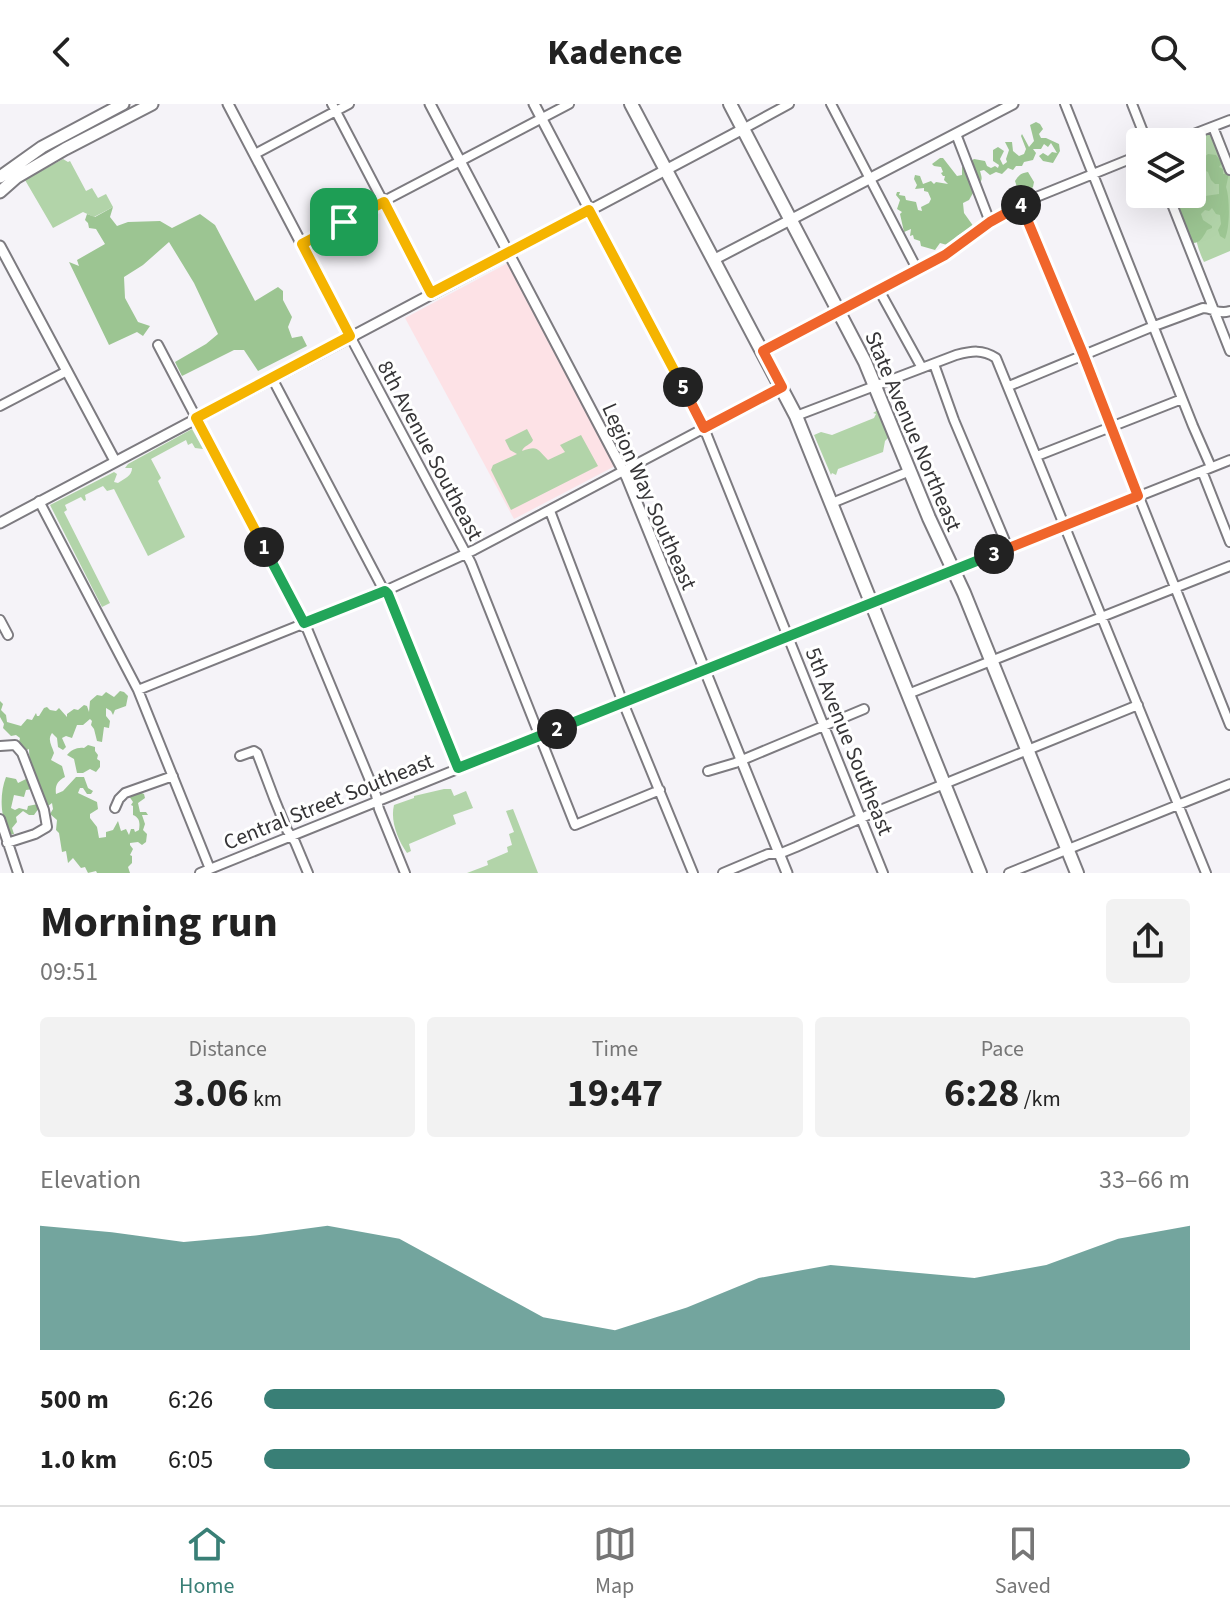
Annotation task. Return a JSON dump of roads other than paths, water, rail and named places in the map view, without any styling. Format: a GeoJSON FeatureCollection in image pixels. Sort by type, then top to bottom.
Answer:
{"type":"FeatureCollection","features":[{"type":"Feature","properties":{"kind":"main road"},"geometry":{"type":"LineString","coordinates":[[0,177],[42,147],[123,104]]}},
{"type":"Feature","properties":{"kind":"main road"},"geometry":{"type":"LineString","coordinates":[[0,192],[43,162],[152,104]]}},
{"type":"Feature","properties":{"kind":"main road"},"geometry":{"type":"LineString","coordinates":[[631,104],[796,416],[980,873]]}},
{"type":"Feature","properties":{"kind":"main road","name":"State Avenue Northeast"},"geometry":{"type":"LineString","coordinates":[[730,104],[840,311],[876,386],[1077,873]]}},
{"type":"Feature","properties":{"kind":"street","name":"8th Avenue Southeast"},"geometry":{"type":"LineString","coordinates":[[228,104],[466,554],[575,825],[660,790]]}},
{"type":"Feature","properties":{"kind":"street"},"geometry":{"type":"LineString","coordinates":[[255,154],[334,107],[349,104]]}},
{"type":"Feature","properties":{"kind":"street","name":"Legion Way Southeast"},"geometry":{"type":"LineString","coordinates":[[430,104],[624,471],[787,873]]}},
{"type":"Feature","properties":{"kind":"street","name":"5th Avenue Southeast"},"geometry":{"type":"LineString","coordinates":[[534,104],[704,428],[883,873]]}},
{"type":"Feature","properties":{"kind":"street"},"geometry":{"type":"LineString","coordinates":[[302,244],[569,104]]}},
{"type":"Feature","properties":{"kind":"street"},"geometry":{"type":"LineString","coordinates":[[0,523],[789,104]]}},
{"type":"Feature","properties":{"kind":"street"},"geometry":{"type":"LineString","coordinates":[[831,104],[917,269]]}},
{"type":"Feature","properties":{"kind":"street"},"geometry":{"type":"LineString","coordinates":[[715,259],[1013,104]]}},
{"type":"Feature","properties":{"kind":"street"},"geometry":{"type":"LineString","coordinates":[[1065,104],[1197,437],[1230,542]]}},
{"type":"Feature","properties":{"kind":"street"},"geometry":{"type":"LineString","coordinates":[[1132,104],[1141,128]]}},
{"type":"Feature","properties":{"kind":"street"},"geometry":{"type":"LineString","coordinates":[[334,107],[431,293]]}},
{"type":"Feature","properties":{"kind":"street"},"geometry":{"type":"LineString","coordinates":[[1206,130],[1230,120]]}},
{"type":"Feature","properties":{"kind":"street"},"geometry":{"type":"LineString","coordinates":[[1213,127],[1230,170]]}},
{"type":"Feature","properties":{"kind":"street"},"geometry":{"type":"LineString","coordinates":[[956,134],[990,222]]}},
{"type":"Feature","properties":{"kind":"street"},"geometry":{"type":"LineString","coordinates":[[763,351],[945,255],[990,222],[1039,195],[1126,160]]}},
{"type":"Feature","properties":{"kind":"street"},"geometry":{"type":"LineString","coordinates":[[1022,204],[1230,725]]}},
{"type":"Feature","properties":{"kind":"street"},"geometry":{"type":"LineString","coordinates":[[1174,208],[1230,351]]}},
{"type":"Feature","properties":{"kind":"street"},"geometry":{"type":"LineString","coordinates":[[0,246],[115,461]]}},
{"type":"Feature","properties":{"kind":"street"},"geometry":{"type":"LineString","coordinates":[[879,290],[922,368]]}},
{"type":"Feature","properties":{"kind":"street"},"geometry":{"type":"LineString","coordinates":[[1009,386],[1203,308],[1220,313],[1230,311]]}},
{"type":"Feature","properties":{"kind":"street"},"geometry":{"type":"LineString","coordinates":[[158,345],[304,623],[405,873]]}},
{"type":"Feature","properties":{"kind":"street"},"geometry":{"type":"LineString","coordinates":[[796,416],[956,355],[977,350],[996,358],[1206,873]]}},
{"type":"Feature","properties":{"kind":"street"},"geometry":{"type":"LineString","coordinates":[[934,364],[1008,548]]}},
{"type":"Feature","properties":{"kind":"street"},"geometry":{"type":"LineString","coordinates":[[0,406],[67,371]]}},
{"type":"Feature","properties":{"kind":"street"},"geometry":{"type":"LineString","coordinates":[[272,378],[390,598],[458,768]]}},
{"type":"Feature","properties":{"kind":"street"},"geometry":{"type":"LineString","coordinates":[[138,690],[385,591],[466,554],[782,387]]}},
{"type":"Feature","properties":{"kind":"street"},"geometry":{"type":"LineString","coordinates":[[1037,456],[1182,399]]}},
{"type":"Feature","properties":{"kind":"street"},"geometry":{"type":"LineString","coordinates":[[953,570],[1230,460]]}},
{"type":"Feature","properties":{"kind":"street"},"geometry":{"type":"LineString","coordinates":[[832,503],[910,471]]}},
{"type":"Feature","properties":{"kind":"street"},"geometry":{"type":"LineString","coordinates":[[39,501],[138,690],[210,869]]}},
{"type":"Feature","properties":{"kind":"street"},"geometry":{"type":"LineString","coordinates":[[550,511],[693,873]]}},
{"type":"Feature","properties":{"kind":"street"},"geometry":{"type":"LineString","coordinates":[[908,694],[1230,566]]}},
{"type":"Feature","properties":{"kind":"street","name":"Central Street Southeast"},"geometry":{"type":"LineString","coordinates":[[200,873],[953,570]]}},
{"type":"Feature","properties":{"kind":"street"},"geometry":{"type":"LineString","coordinates":[[0,620],[8,635]]}},
{"type":"Feature","properties":{"kind":"street"},"geometry":{"type":"LineString","coordinates":[[723,873],[768,854],[779,854],[1138,705]]}},
{"type":"Feature","properties":{"kind":"street"},"geometry":{"type":"LineString","coordinates":[[708,771],[864,709]]}},
{"type":"Feature","properties":{"kind":"street"},"geometry":{"type":"LineString","coordinates":[[0,746],[18,747],[22,753],[44,810],[47,827],[7,843]]}},
{"type":"Feature","properties":{"kind":"street"},"geometry":{"type":"LineString","coordinates":[[240,756],[254,751],[257,753],[287,830],[308,873]]}},
{"type":"Feature","properties":{"kind":"street"},"geometry":{"type":"LineString","coordinates":[[115,808],[125,793],[173,776]]}},
{"type":"Feature","properties":{"kind":"street"},"geometry":{"type":"LineString","coordinates":[[1009,873],[1230,784]]}},
{"type":"Feature","properties":{"kind":"street"},"geometry":{"type":"LineString","coordinates":[[0,819],[18,873]]}}]}
